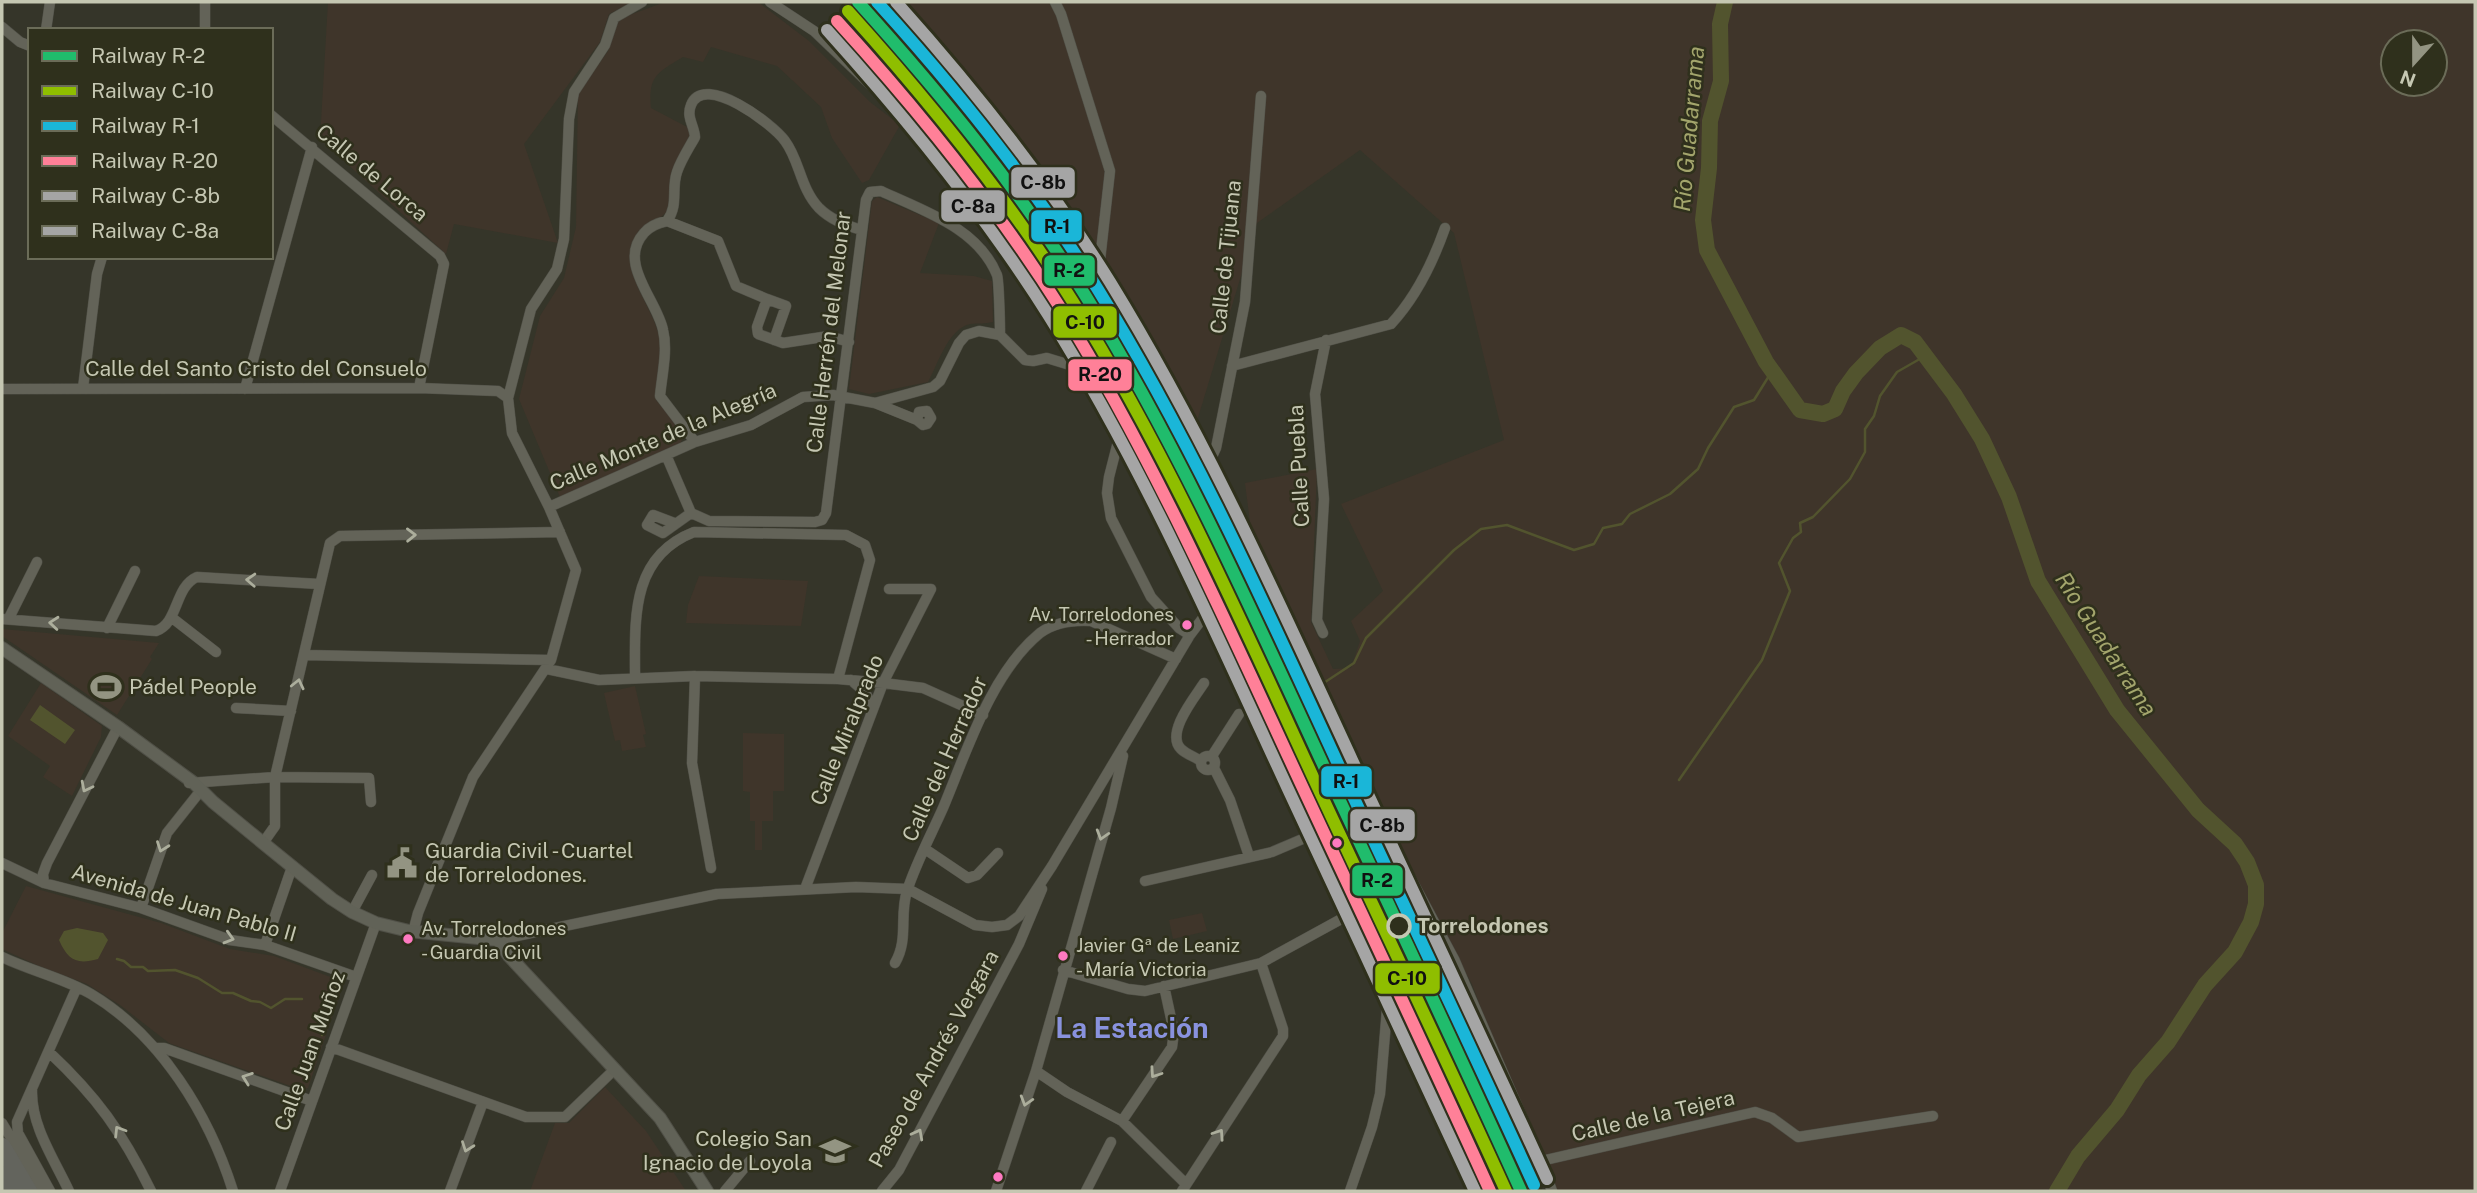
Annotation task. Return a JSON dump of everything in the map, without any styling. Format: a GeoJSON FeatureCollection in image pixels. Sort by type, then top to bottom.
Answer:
{"type":"FeatureCollection","features":[{"type":"Feature","properties":{"kind":"highway"},"geometry":{"type":"LineString","coordinates":[[2,1147],[28,1191]]}},
{"type":"Feature","properties":{"kind":"highway"},"geometry":{"type":"LineString","coordinates":[[2,1176],[11,1191]]}},
{"type":"Feature","properties":{"kind":"main road"},"geometry":{"type":"LineString","coordinates":[[2,648],[118,727],[352,912],[376,923],[413,932],[498,940],[509,956],[673,1135],[707,1191]]}},
{"type":"Feature","properties":{"kind":"street"},"geometry":{"type":"LineString","coordinates":[[46,28],[50,2]]}},
{"type":"Feature","properties":{"kind":"street"},"geometry":{"type":"LineString","coordinates":[[205,2],[205,28]]}},
{"type":"Feature","properties":{"kind":"street"},"geometry":{"type":"LineString","coordinates":[[413,932],[472,777],[549,664],[576,570],[549,507],[512,433],[508,398],[531,309],[557,269],[564,239],[569,119],[574,92],[606,44],[614,18],[642,2]]}},
{"type":"Feature","properties":{"kind":"street"},"geometry":{"type":"LineString","coordinates":[[770,2],[814,31],[880,94],[942,144],[1014,246],[1038,288],[1060,339],[1119,412],[1120,434],[1107,493],[1111,518],[1151,597],[1179,628],[1190,635]]}},
{"type":"Feature","properties":{"kind":"street"},"geometry":{"type":"LineString","coordinates":[[1055,2],[1110,171],[1100,260],[1104,272],[1210,461]]}},
{"type":"Feature","properties":{"kind":"street"},"geometry":{"type":"LineString","coordinates":[[2,27],[28,45]]}},
{"type":"Feature","properties":{"kind":"street"},"geometry":{"type":"LineString","coordinates":[[667,221],[674,206],[676,174],[695,136],[689,114],[691,105],[702,95],[709,94],[741,105],[773,127],[791,149],[812,200],[831,217],[862,230]]}},
{"type":"Feature","properties":{"kind":"street","name":"Calle de Tijuana"},"geometry":{"type":"LineString","coordinates":[[1224,600],[1178,504],[1180,495],[1207,481],[1212,474],[1210,461],[1216,448],[1245,302],[1261,96]]}},
{"type":"Feature","properties":{"kind":"street","name":"Calle de Lorca"},"geometry":{"type":"LineString","coordinates":[[273,117],[440,256],[444,264],[419,388]]}},
{"type":"Feature","properties":{"kind":"street"},"geometry":{"type":"LineString","coordinates":[[245,389],[312,147]]}},
{"type":"Feature","properties":{"kind":"street","name":"Calle Herrén del Melonar"},"geometry":{"type":"LineString","coordinates":[[691,513],[709,521],[816,522],[822,520],[826,513],[862,230],[867,195],[870,192],[881,191],[947,222],[973,240],[997,275],[999,335]]}},
{"type":"Feature","properties":{"kind":"street"},"geometry":{"type":"LineString","coordinates":[[695,442],[660,396],[665,340],[650,297],[638,278],[635,261],[639,238],[658,222],[667,221],[718,242],[736,286],[786,306],[774,340]]}},
{"type":"Feature","properties":{"kind":"street"},"geometry":{"type":"LineString","coordinates":[[1232,366],[1391,324],[1407,306],[1445,228]]}},
{"type":"Feature","properties":{"kind":"street"},"geometry":{"type":"LineString","coordinates":[[83,388],[97,274],[101,259]]}},
{"type":"Feature","properties":{"kind":"street"},"geometry":{"type":"LineString","coordinates":[[767,299],[757,327],[758,334],[783,343],[829,336],[849,342]]}},
{"type":"Feature","properties":{"kind":"street","name":"Calle Monte de la Alegría"},"geometry":{"type":"LineString","coordinates":[[875,402],[933,387],[940,381],[959,343],[966,335],[979,331],[999,335]]}},
{"type":"Feature","properties":{"kind":"street"},"geometry":{"type":"LineString","coordinates":[[999,335],[1025,360],[1047,358],[1083,369]]}},
{"type":"Feature","properties":{"kind":"street","name":"Calle Puebla"},"geometry":{"type":"LineString","coordinates":[[1323,633],[1317,620],[1324,499],[1315,394],[1326,340]]}},
{"type":"Feature","properties":{"kind":"street","name":"Calle del Santo Cristo del Consuelo"},"geometry":{"type":"LineString","coordinates":[[2,389],[419,388],[498,391],[508,398]]}},
{"type":"Feature","properties":{"kind":"street","name":"Calle Monte de la Alegría"},"geometry":{"type":"LineString","coordinates":[[549,507],[695,442],[751,425],[803,397],[814,395],[875,402],[917,420]]}},
{"type":"Feature","properties":{"kind":"street"},"geometry":{"type":"LineString","coordinates":[[896,411],[900,396]]}},
{"type":"Feature","properties":{"kind":"street"},"geometry":{"type":"LineString","coordinates":[[666,455],[691,513],[674,523]]}},
{"type":"Feature","properties":{"kind":"street"},"geometry":{"type":"LineString","coordinates":[[263,843],[275,826],[275,777],[330,543],[340,536],[560,532]]}},
{"type":"Feature","properties":{"kind":"street"},"geometry":{"type":"LineString","coordinates":[[635,678],[635,635],[640,587],[646,571],[675,539],[694,532],[846,535],[865,545],[870,560],[838,679]]}},
{"type":"Feature","properties":{"kind":"street"},"geometry":{"type":"LineString","coordinates":[[37,562],[5,619],[156,631],[162,629],[171,617],[185,586],[197,577],[319,584]]}},
{"type":"Feature","properties":{"kind":"street"},"geometry":{"type":"LineString","coordinates":[[107,628],[135,571]]}},
{"type":"Feature","properties":{"kind":"street","name":"Calle Miralprado"},"geometry":{"type":"LineString","coordinates":[[806,889],[883,683],[931,589],[889,589]]}},
{"type":"Feature","properties":{"kind":"street"},"geometry":{"type":"LineString","coordinates":[[498,940],[716,894],[806,889],[908,889],[975,925],[1007,925],[1019,916],[1052,866],[1190,635],[1209,610],[1224,600],[1265,687],[1319,832],[1386,992],[1380,1094],[1372,1127],[1350,1191]]}},
{"type":"Feature","properties":{"kind":"street"},"geometry":{"type":"LineString","coordinates":[[171,617],[216,652]]}},
{"type":"Feature","properties":{"kind":"street","name":"Calle del Herrador"},"geometry":{"type":"LineString","coordinates":[[895,963],[902,951],[908,889],[983,715],[1011,662],[1041,634],[1066,623],[1091,621],[1176,659]]}},
{"type":"Feature","properties":{"kind":"street"},"geometry":{"type":"LineString","coordinates":[[304,655],[549,664],[599,680],[695,676],[850,680],[923,688],[983,715]]}},
{"type":"Feature","properties":{"kind":"street"},"geometry":{"type":"LineString","coordinates":[[695,676],[692,763],[711,868]]}},
{"type":"Feature","properties":{"kind":"street"},"geometry":{"type":"LineString","coordinates":[[850,680],[865,692],[873,707]]}},
{"type":"Feature","properties":{"kind":"street"},"geometry":{"type":"LineString","coordinates":[[1204,683],[1179,722],[1177,741],[1181,748],[1201,761],[1204,769],[1214,768]]}},
{"type":"Feature","properties":{"kind":"street"},"geometry":{"type":"LineString","coordinates":[[236,708],[291,711]]}},
{"type":"Feature","properties":{"kind":"street"},"geometry":{"type":"LineString","coordinates":[[1212,756],[1239,714]]}},
{"type":"Feature","properties":{"kind":"street"},"geometry":{"type":"LineString","coordinates":[[44,883],[43,874],[47,863],[118,727]]}},
{"type":"Feature","properties":{"kind":"street"},"geometry":{"type":"LineString","coordinates":[[996,1191],[1036,1071],[1111,808],[1125,745]]}},
{"type":"Feature","properties":{"kind":"street"},"geometry":{"type":"LineString","coordinates":[[1201,761],[1205,756],[1212,756]]}},
{"type":"Feature","properties":{"kind":"street"},"geometry":{"type":"LineString","coordinates":[[1212,756],[1216,762],[1214,768],[1230,800],[1249,856]]}},
{"type":"Feature","properties":{"kind":"street"},"geometry":{"type":"LineString","coordinates":[[141,908],[167,834],[200,781],[275,777],[369,778],[371,802]]}},
{"type":"Feature","properties":{"kind":"street"},"geometry":{"type":"LineString","coordinates":[[1094,796],[1107,800],[1111,808]]}},
{"type":"Feature","properties":{"kind":"street"},"geometry":{"type":"LineString","coordinates":[[1145,881],[1272,852],[1319,832]]}},
{"type":"Feature","properties":{"kind":"street"},"geometry":{"type":"LineString","coordinates":[[925,849],[968,878],[978,875],[998,853]]}},
{"type":"Feature","properties":{"kind":"street","name":"Avenida de Juan Pablo II"},"geometry":{"type":"LineString","coordinates":[[2,863],[44,883],[141,908],[230,940],[265,945],[356,977]]}},
{"type":"Feature","properties":{"kind":"street","name":"Paseo de Andrés Vergara"},"geometry":{"type":"LineString","coordinates":[[882,1191],[902,1164],[1019,944],[1052,866]]}},
{"type":"Feature","properties":{"kind":"street"},"geometry":{"type":"LineString","coordinates":[[265,945],[292,867]]}},
{"type":"Feature","properties":{"kind":"street"},"geometry":{"type":"LineString","coordinates":[[1396,876],[1408,873],[1454,959],[1552,1191]]}},
{"type":"Feature","properties":{"kind":"street"},"geometry":{"type":"LineString","coordinates":[[352,912],[372,875]]}},
{"type":"Feature","properties":{"kind":"street"},"geometry":{"type":"LineString","coordinates":[[1063,970],[1137,991],[1164,986],[1261,962],[1354,912]]}},
{"type":"Feature","properties":{"kind":"street","name":"Calle Juan Muñoz"},"geometry":{"type":"LineString","coordinates":[[280,1191],[376,923]]}},
{"type":"Feature","properties":{"kind":"street","name":"Paseo de Andrés Vergara"},"geometry":{"type":"LineString","coordinates":[[1007,925],[1015,933],[1019,944]]}},
{"type":"Feature","properties":{"kind":"street"},"geometry":{"type":"LineString","coordinates":[[2,957],[76,987],[122,1016],[155,1048],[200,1114],[222,1160],[233,1191]]}},
{"type":"Feature","properties":{"kind":"street"},"geometry":{"type":"LineString","coordinates":[[1036,1071],[1067,1092],[1122,1121],[1184,1188],[1283,1036],[1261,962]]}},
{"type":"Feature","properties":{"kind":"street"},"geometry":{"type":"LineString","coordinates":[[1122,1121],[1172,1047],[1174,1032],[1164,986]]}},
{"type":"Feature","properties":{"kind":"street"},"geometry":{"type":"LineString","coordinates":[[50,1191],[18,1133],[17,1122],[76,987]]}},
{"type":"Feature","properties":{"kind":"street"},"geometry":{"type":"LineString","coordinates":[[331,1047],[526,1117],[565,1117],[615,1069]]}},
{"type":"Feature","properties":{"kind":"street"},"geometry":{"type":"LineString","coordinates":[[155,1048],[163,1048],[312,1101]]}},
{"type":"Feature","properties":{"kind":"street"},"geometry":{"type":"LineString","coordinates":[[49,1052],[83,1084],[109,1115],[151,1191]]}},
{"type":"Feature","properties":{"kind":"street"},"geometry":{"type":"LineString","coordinates":[[32,1090],[32,1108],[36,1121],[69,1191]]}},
{"type":"Feature","properties":{"kind":"street"},"geometry":{"type":"LineString","coordinates":[[450,1191],[483,1102]]}},
{"type":"Feature","properties":{"kind":"street","name":"Calle de la Tejera"},"geometry":{"type":"LineString","coordinates":[[1541,1161],[1755,1112],[1772,1118],[1798,1137],[1933,1116]]}},
{"type":"Feature","properties":{"kind":"street"},"geometry":{"type":"LineString","coordinates":[[2,1124],[43,1191]]}},
{"type":"Feature","properties":{"kind":"street"},"geometry":{"type":"LineString","coordinates":[[1086,1191],[1111,1142]]}},
{"type":"Feature","properties":{"kind":"street"},"geometry":{"type":"LineString","coordinates":[[725,1191],[750,1161]]}},
{"type":"Feature","properties":{"kind":"shaded area"},"geometry":{"type":"Polygon","coordinates":[[[328,2],[633,2],[609,14],[600,42],[524,144],[558,243],[454,224],[446,254],[320,139],[328,2]]]}},
{"type":"Feature","properties":{"kind":"shaded area"},"geometry":{"type":"Polygon","coordinates":[[[665,2],[758,2],[809,41],[870,102],[900,125],[869,180],[862,183],[832,138],[821,107],[777,66],[711,47],[703,62],[683,57],[656,76],[651,89],[651,108],[689,128],[689,135],[672,171],[671,205],[665,214],[639,231],[630,257],[635,280],[659,336],[656,400],[685,434],[680,444],[560,497],[519,399],[540,316],[564,278],[576,227],[578,93],[608,51],[619,19],[665,2]]]}},
{"type":"Feature","properties":{"kind":"shaded area"},"geometry":{"type":"Polygon","coordinates":[[[891,2],[2475,2],[2475,1191],[1549,1191],[1472,984],[1248,574],[1253,546],[1245,483],[1317,469],[1311,622],[1333,669],[1351,668],[1360,641],[1351,621],[1383,591],[1341,504],[1504,440],[1454,233],[1360,150],[1257,223],[1197,421],[891,2]]]}},
{"type":"Feature","properties":{"kind":"shaded area"},"geometry":{"type":"Polygon","coordinates":[[[877,197],[939,223],[920,273],[974,276],[992,281],[993,322],[962,327],[944,348],[928,382],[869,394],[849,389],[872,201],[877,197]]]}},
{"type":"Feature","properties":{"kind":"shaded area"},"geometry":{"type":"Polygon","coordinates":[[[699,576],[808,581],[801,626],[686,623],[688,605],[699,576]]]}},
{"type":"Feature","properties":{"kind":"shaded area","name":"Pádel People"},"geometry":{"type":"Polygon","coordinates":[[[2,629],[159,643],[117,715],[2,636],[2,629]]]}},
{"type":"Feature","properties":{"kind":"shaded area"},"geometry":{"type":"Polygon","coordinates":[[[41,683],[102,726],[101,737],[72,796],[43,777],[50,766],[8,736],[41,683]]]}},
{"type":"Feature","properties":{"kind":"shaded area"},"geometry":{"type":"Polygon","coordinates":[[[635,686],[646,734],[643,735],[646,747],[622,751],[620,740],[615,741],[604,693],[635,686]]]}},
{"type":"Feature","properties":{"kind":"shaded area"},"geometry":{"type":"Polygon","coordinates":[[[40,705],[75,730],[65,744],[30,720],[40,705]]]}},
{"type":"Feature","properties":{"kind":"shaded area"},"geometry":{"type":"Polygon","coordinates":[[[743,733],[784,734],[784,791],[773,791],[773,821],[762,821],[762,850],[755,850],[755,821],[750,821],[750,792],[743,791],[743,733]]]}},
{"type":"Feature","properties":{"kind":"shaded area"},"geometry":{"type":"Polygon","coordinates":[[[26,886],[161,923],[230,949],[274,956],[344,982],[308,1088],[302,1090],[169,1043],[120,1005],[87,984],[2,949],[2,933],[26,886]]]}},
{"type":"Feature","properties":{"kind":"shaded area"},"geometry":{"type":"Polygon","coordinates":[[[1202,913],[1207,931],[1173,939],[1169,920],[1202,913]]]}},
{"type":"Feature","properties":{"kind":"shaded area"},"geometry":{"type":"Polygon","coordinates":[[[77,928],[103,933],[108,940],[98,959],[78,961],[66,952],[59,940],[64,931],[77,928]]]}},
{"type":"Feature","properties":{"kind":"shaded area"},"geometry":{"type":"Polygon","coordinates":[[[605,1087],[646,1131],[686,1191],[530,1191],[555,1123],[569,1123],[605,1087]]]}},
{"type":"Feature","properties":{"kind":"waterway","name":"Río Guadarrama"},"geometry":{"type":"LineString","coordinates":[[1725,2],[1720,24],[1721,81],[1710,121],[1709,168],[1703,220],[1707,250],[1766,362],[1800,410],[1823,414],[1835,409],[1843,391],[1856,373],[1880,348],[1901,335],[1915,342],[1954,394],[1982,439],[2009,497],[2038,581],[2117,710],[2198,810],[2235,844],[2247,862],[2256,885],[2256,904],[2251,922],[2235,952],[2205,985],[2168,1042],[2139,1075],[2117,1110],[2078,1156],[2057,1191]]}},
{"type":"Feature","properties":{"kind":"waterway"},"geometry":{"type":"LineString","coordinates":[[1679,780],[1762,660],[1790,591],[1779,563],[1793,538],[1801,532],[1800,523],[1813,517],[1850,479],[1865,452],[1865,429],[1874,416],[1880,396],[1897,372],[1925,356]]}},
{"type":"Feature","properties":{"kind":"waterway"},"geometry":{"type":"LineString","coordinates":[[1313,690],[1354,663],[1366,638],[1454,550],[1481,529],[1507,525],[1574,550],[1594,544],[1603,528],[1622,524],[1630,514],[1670,494],[1698,469],[1734,407],[1754,400],[1772,371]]}},
{"type":"Feature","properties":{"kind":"waterway"},"geometry":{"type":"LineString","coordinates":[[117,959],[131,967],[143,967],[148,971],[175,970],[198,978],[222,993],[233,993],[271,1008],[285,999],[302,999]]}},
{"type":"Feature","properties":{"kind":"waterway"},"geometry":{"type":"LineString","coordinates":[[322,1035],[338,991],[333,982]]}},
{"type":"Feature","properties":{"kind":"railway"},"geometry":{"type":"LineString","coordinates":[[1177,447],[1227,558]]}},
{"type":"Feature","properties":{"kind":"rail line","name":"R-2"},"geometry":{"type":"LineString","coordinates":[[858,2],[949,107],[1034,218],[1085,295],[1152,411],[1242,591],[1521,1191]]}},
{"type":"Feature","properties":{"kind":"rail line","name":"R-1"},"geometry":{"type":"LineString","coordinates":[[877,2],[966,105],[1021,176],[1097,288],[1164,404],[1254,583],[1534,1185]]}},
{"type":"Feature","properties":{"kind":"rail line","name":"C-8b"},"geometry":{"type":"LineString","coordinates":[[896,2],[954,68],[1036,172],[1110,282],[1177,398],[1267,578],[1547,1179]]}},
{"type":"Feature","properties":{"kind":"rail line","name":"C-10"},"geometry":{"type":"LineString","coordinates":[[848,11],[909,80],[1022,225],[1073,302],[1140,417],[1229,596],[1506,1191]]}},
{"type":"Feature","properties":{"kind":"rail line","name":"R-20"},"geometry":{"type":"LineString","coordinates":[[837,21],[927,125],[1010,233],[1061,309],[1128,425],[1218,604],[1490,1191]]}},
{"type":"Feature","properties":{"kind":"rail line","name":"C-8a"},"geometry":{"type":"LineString","coordinates":[[827,30],[916,133],[999,241],[1049,316],[1116,431],[1205,609],[1475,1191]]}},
{"type":"Feature","properties":{"kind":"place","name":"Av. Torrelodones - Herrador"},"geometry":{"type":"Point","coordinates":[1187,625]}},
{"type":"Feature","properties":{"kind":"place","name":"Pádel People"},"geometry":{"type":"Point","coordinates":[106,687]}},
{"type":"Feature","properties":{"kind":"place","name":"Guardia Civil - Cuartel de Torrelodones."},"geometry":{"type":"Point","coordinates":[402,863]}},
{"type":"Feature","properties":{"kind":"place","name":"Torrelodones"},"geometry":{"type":"Point","coordinates":[1399,926]}},
{"type":"Feature","properties":{"kind":"place","name":"Av. Torrelodones - Guardia Civil"},"geometry":{"type":"Point","coordinates":[408,939]}},
{"type":"Feature","properties":{"kind":"place","name":"Javier Gª de Leaniz - María Victoria"},"geometry":{"type":"Point","coordinates":[1063,956]}},
{"type":"Feature","properties":{"kind":"place","name":"Colegio San Ignacio de Loyola"},"geometry":{"type":"Point","coordinates":[835,1151]}},
{"type":"Feature","properties":{"kind":"district","name":"La Estación"},"geometry":{"type":"Point","coordinates":[1132,1028]}}]}
